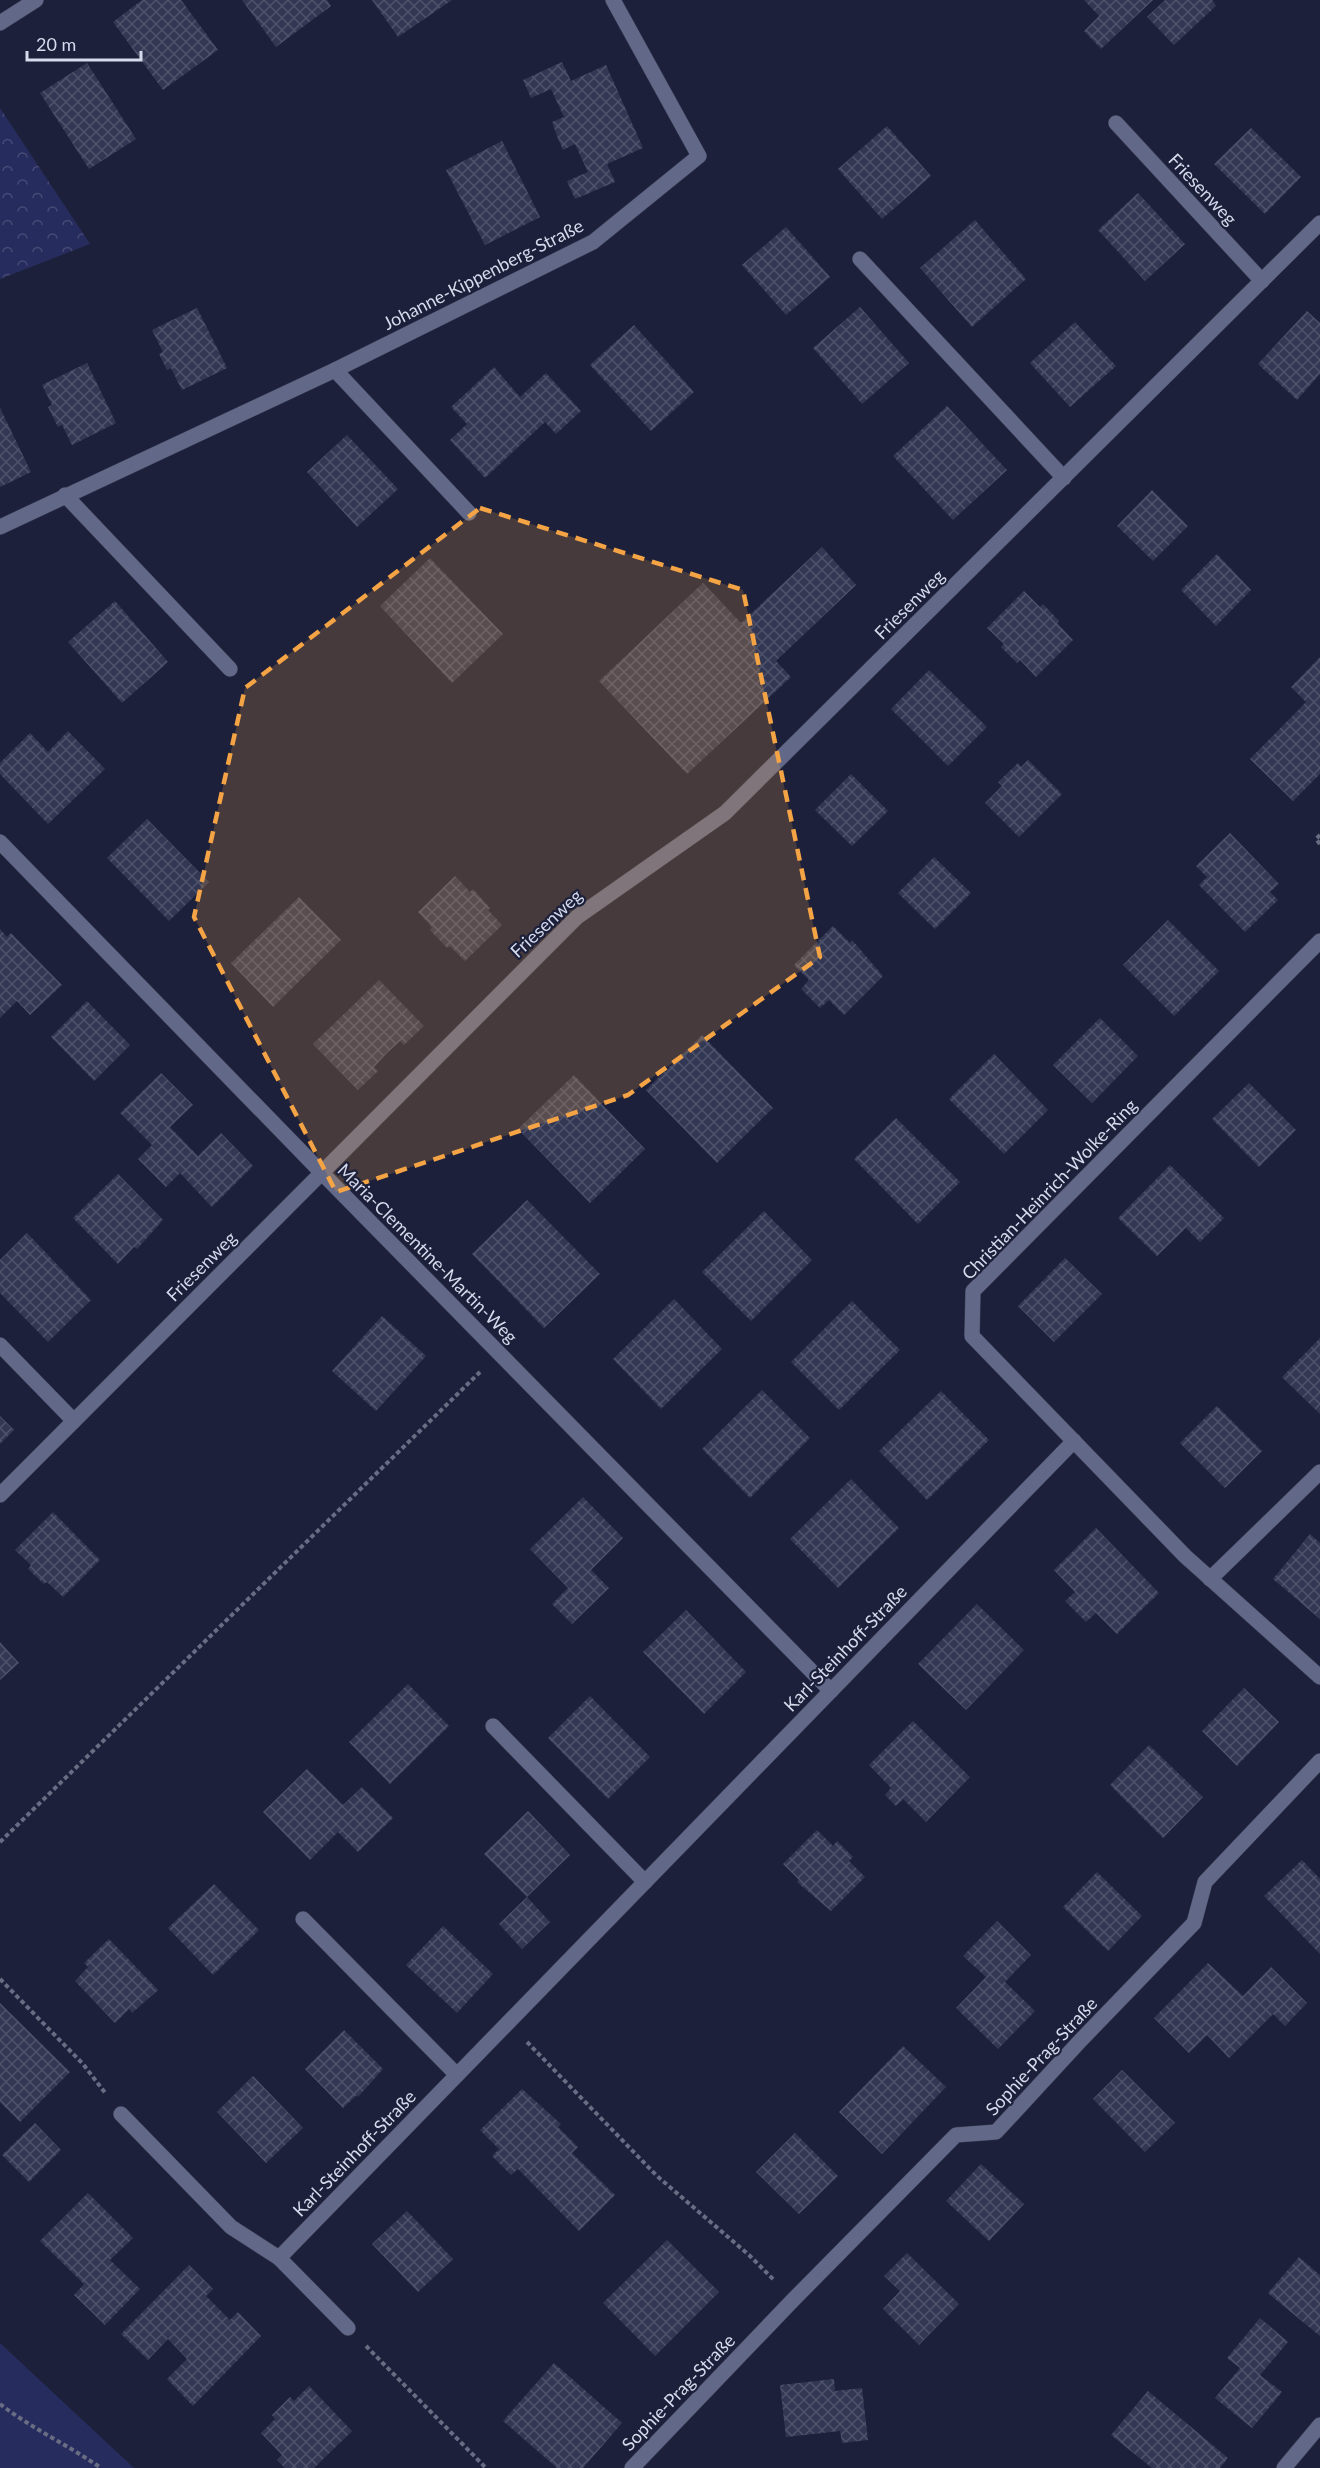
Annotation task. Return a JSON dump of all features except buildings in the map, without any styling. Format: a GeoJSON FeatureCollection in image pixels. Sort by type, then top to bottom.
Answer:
{"type":"FeatureCollection","features":[{"type":"Feature","properties":{"kind":"street"},"geometry":{"type":"LineString","coordinates":[[0,23],[36,0]]}},
{"type":"Feature","properties":{"kind":"street","name":"Johanne-Kippenberg-Straße"},"geometry":{"type":"LineString","coordinates":[[0,527],[64,495],[335,370],[593,242],[699,156],[613,0]]}},
{"type":"Feature","properties":{"kind":"street","name":"Friesenweg"},"geometry":{"type":"LineString","coordinates":[[1116,123],[1262,281]]}},
{"type":"Feature","properties":{"kind":"street","name":"Friesenweg"},"geometry":{"type":"LineString","coordinates":[[0,1495],[577,917],[725,813],[1320,223]]}},
{"type":"Feature","properties":{"kind":"street"},"geometry":{"type":"LineString","coordinates":[[860,259],[1064,478]]}},
{"type":"Feature","properties":{"kind":"street"},"geometry":{"type":"LineString","coordinates":[[335,370],[469,513]]}},
{"type":"Feature","properties":{"kind":"street"},"geometry":{"type":"LineString","coordinates":[[64,495],[230,669]]}},
{"type":"Feature","properties":{"kind":"street","name":"Maria-Clementine-Martin-Weg"},"geometry":{"type":"LineString","coordinates":[[0,842],[831,1690]]}},
{"type":"Feature","properties":{"kind":"street","name":"Christian-Heinrich-Wolke-Ring"},"geometry":{"type":"LineString","coordinates":[[1320,941],[973,1291],[972,1336],[1185,1556],[1320,1677]]}},
{"type":"Feature","properties":{"kind":"street"},"geometry":{"type":"LineString","coordinates":[[0,1345],[74,1421]]}},
{"type":"Feature","properties":{"kind":"street","name":"Karl-Steinhoff-Straße"},"geometry":{"type":"LineString","coordinates":[[279,2258],[1074,1441]]}},
{"type":"Feature","properties":{"kind":"street"},"geometry":{"type":"LineString","coordinates":[[1210,1579],[1320,1472]]}},
{"type":"Feature","properties":{"kind":"street"},"geometry":{"type":"LineString","coordinates":[[493,1726],[645,1882]]}},
{"type":"Feature","properties":{"kind":"street","name":"Sophie-Prag-Straße"},"geometry":{"type":"LineString","coordinates":[[632,2468],[956,2135],[996,2132],[1194,1923],[1205,1882],[1320,1761]]}},
{"type":"Feature","properties":{"kind":"street"},"geometry":{"type":"LineString","coordinates":[[303,1919],[457,2075]]}},
{"type":"Feature","properties":{"kind":"street"},"geometry":{"type":"LineString","coordinates":[[121,2114],[231,2227],[279,2258],[348,2328]]}},
{"type":"Feature","properties":{"kind":"street"},"geometry":{"type":"LineString","coordinates":[[1284,2468],[1320,2425]]}},
{"type":"Feature","properties":{"kind":"path"},"geometry":{"type":"LineString","coordinates":[[1320,835],[1316,839],[1320,844]]}},
{"type":"Feature","properties":{"kind":"path"},"geometry":{"type":"LineString","coordinates":[[0,1842],[500,1353]]}},
{"type":"Feature","properties":{"kind":"path"},"geometry":{"type":"LineString","coordinates":[[0,1979],[83,2064],[121,2114]]}},
{"type":"Feature","properties":{"kind":"path"},"geometry":{"type":"LineString","coordinates":[[508,2022],[657,2176],[749,2255],[793,2300]]}},
{"type":"Feature","properties":{"kind":"path"},"geometry":{"type":"LineString","coordinates":[[348,2328],[486,2468]]}},
{"type":"Feature","properties":{"kind":"path"},"geometry":{"type":"LineString","coordinates":[[0,2404],[72,2447],[101,2468]]}},
{"type":"Feature","properties":{"kind":"highlighted area"},"geometry":{"type":"Polygon","coordinates":[[[480,508],[743,590],[820,957],[628,1095],[336,1192],[194,917],[245,688],[480,508]]]}},
{"type":"Feature","properties":{"kind":"green space"},"geometry":{"type":"Polygon","coordinates":[[[0,108],[90,244],[0,279],[0,108]]]}},
{"type":"Feature","properties":{"kind":"green space"},"geometry":{"type":"Polygon","coordinates":[[[0,2343],[134,2468],[0,2468],[0,2343]]]}}]}
